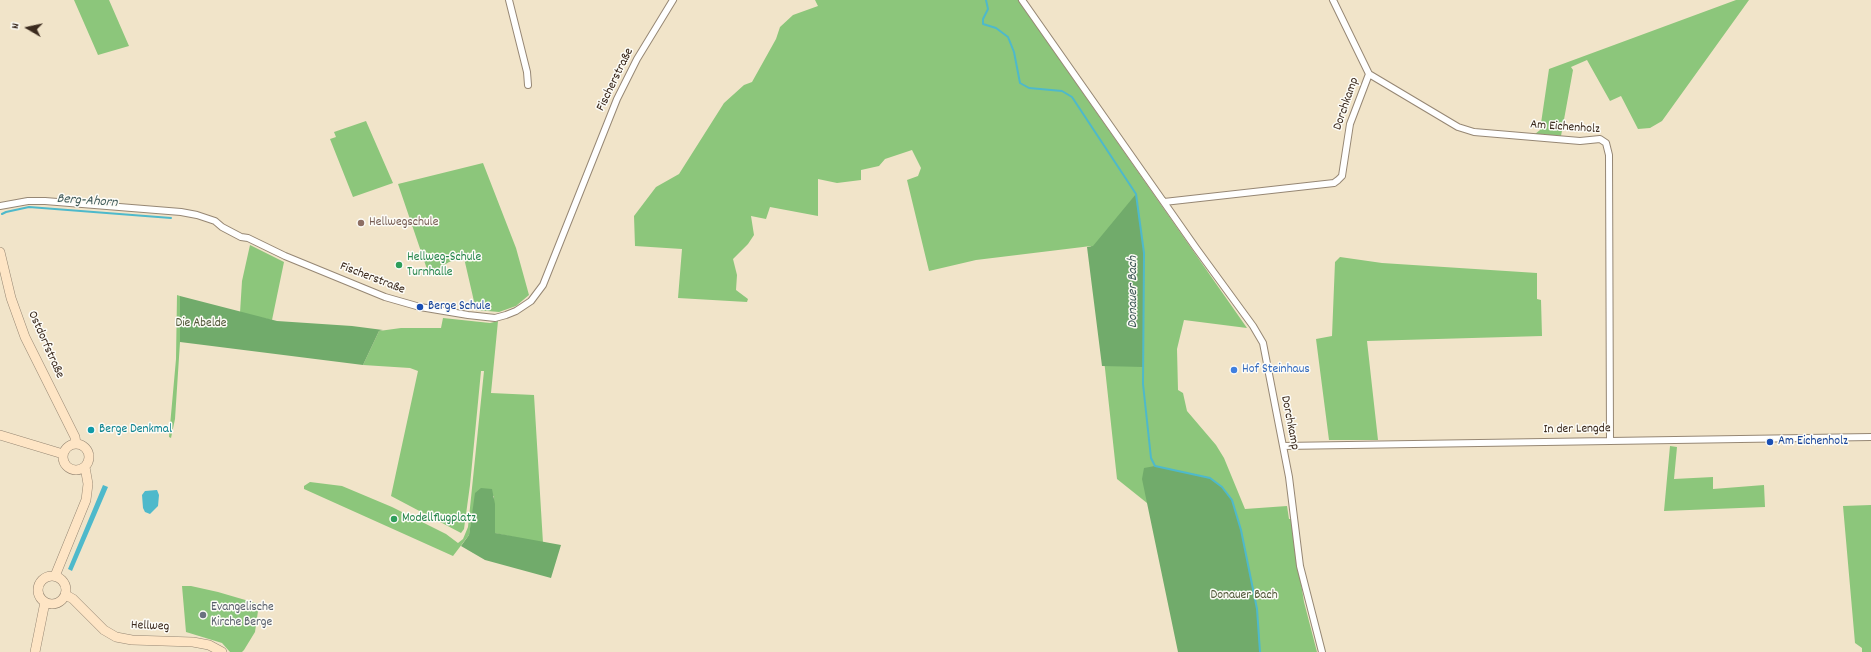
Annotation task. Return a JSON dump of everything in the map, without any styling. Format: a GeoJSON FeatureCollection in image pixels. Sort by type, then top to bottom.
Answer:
{"type":"FeatureCollection","features":[{"type":"Feature","properties":{"kind":"street"},"geometry":{"type":"LineString","coordinates":[[509,0],[528,72],[528,85]]}},
{"type":"Feature","properties":{"kind":"street","name":"Fischerstraße"},"geometry":{"type":"LineString","coordinates":[[0,206],[28,201],[45,201],[181,212],[197,215],[215,221],[222,227],[241,237],[248,238],[302,263],[398,301],[436,310],[479,317],[495,318],[506,315],[516,311],[531,301],[543,285],[617,99],[637,59],[673,0]]}},
{"type":"Feature","properties":{"kind":"street","name":"Dorchkamp"},"geometry":{"type":"LineString","coordinates":[[1022,0],[1253,326],[1263,343],[1283,446],[1300,566],[1322,652]]}},
{"type":"Feature","properties":{"kind":"street"},"geometry":{"type":"LineString","coordinates":[[1333,0],[1369,74]]}},
{"type":"Feature","properties":{"kind":"street","name":"Dorchkamp"},"geometry":{"type":"LineString","coordinates":[[1164,202],[1334,183],[1342,176],[1350,124],[1369,74]]}},
{"type":"Feature","properties":{"kind":"street","name":"Am Eichenholz"},"geometry":{"type":"LineString","coordinates":[[1369,74],[1465,130],[1580,141],[1600,140],[1606,143],[1609,155],[1610,441]]}},
{"type":"Feature","properties":{"kind":"street","name":"Ostdorfstraße"},"geometry":{"type":"LineString","coordinates":[[0,252],[11,298],[25,337],[75,437],[76,444]]}},
{"type":"Feature","properties":{"kind":"street"},"geometry":{"type":"LineString","coordinates":[[0,435],[63,454]]}},
{"type":"Feature","properties":{"kind":"street","name":"In der Lengde"},"geometry":{"type":"LineString","coordinates":[[1283,446],[1871,437]]}},
{"type":"Feature","properties":{"kind":"street"},"geometry":{"type":"LineString","coordinates":[[55,576],[86,500],[88,484],[85,467],[88,460],[88,452],[83,446],[76,444],[68,447],[63,454],[64,462],[69,468],[77,470],[85,467]]}},
{"type":"Feature","properties":{"kind":"street"},"geometry":{"type":"LineString","coordinates":[[55,576],[65,583],[66,595],[59,602],[50,604],[45,602],[40,596],[39,585],[47,577],[55,576]]}},
{"type":"Feature","properties":{"kind":"street","name":"Hellweg"},"geometry":{"type":"LineString","coordinates":[[66,595],[77,603],[104,630],[116,637],[132,640],[193,642],[209,645],[222,652]]}},
{"type":"Feature","properties":{"kind":"street"},"geometry":{"type":"LineString","coordinates":[[35,652],[45,602]]}},
{"type":"Feature","properties":{"kind":"green space"},"geometry":{"type":"Polygon","coordinates":[[[74,0],[109,0],[129,46],[98,55],[74,0]]]}},
{"type":"Feature","properties":{"kind":"green space"},"geometry":{"type":"Polygon","coordinates":[[[815,0],[1018,0],[1247,328],[1184,320],[1177,349],[1178,390],[1183,393],[1187,411],[1216,445],[1224,458],[1245,509],[1287,506],[1289,519],[1291,519],[1304,602],[1317,652],[1182,652],[1167,519],[1117,479],[1091,246],[976,260],[929,271],[907,180],[918,176],[921,168],[912,150],[885,159],[879,166],[861,170],[861,180],[837,183],[818,179],[818,216],[770,207],[766,219],[751,216],[754,235],[748,244],[733,259],[737,275],[736,290],[748,299],[747,302],[678,298],[682,249],[635,246],[634,216],[656,187],[679,174],[724,103],[744,85],[752,82],[776,39],[780,27],[793,15],[818,6],[815,0]]]}},
{"type":"Feature","properties":{"kind":"green space"},"geometry":{"type":"Polygon","coordinates":[[[1736,0],[1749,0],[1662,121],[1650,128],[1638,129],[1621,96],[1610,101],[1587,60],[1571,67],[1573,70],[1561,136],[1535,134],[1540,130],[1549,69],[1736,0]]]}},
{"type":"Feature","properties":{"kind":"green space"},"geometry":{"type":"Polygon","coordinates":[[[366,121],[393,183],[353,197],[330,139],[336,137],[334,132],[366,121]]]}},
{"type":"Feature","properties":{"kind":"green space"},"geometry":{"type":"Polygon","coordinates":[[[483,163],[516,248],[529,295],[516,306],[499,312],[476,310],[464,258],[449,262],[429,275],[398,184],[483,163]]]}},
{"type":"Feature","properties":{"kind":"green space"},"geometry":{"type":"Polygon","coordinates":[[[1136,194],[1144,253],[1144,367],[1102,366],[1087,247],[1093,246],[1136,194]]]}},
{"type":"Feature","properties":{"kind":"green space"},"geometry":{"type":"Polygon","coordinates":[[[250,245],[284,262],[272,320],[240,313],[242,281],[250,245]]]}},
{"type":"Feature","properties":{"kind":"green space"},"geometry":{"type":"Polygon","coordinates":[[[1340,257],[1382,263],[1537,273],[1537,299],[1541,300],[1542,336],[1367,341],[1378,440],[1329,440],[1316,339],[1332,336],[1335,262],[1340,257]]]}},
{"type":"Feature","properties":{"kind":"green space"},"geometry":{"type":"Polygon","coordinates":[[[177,295],[180,296],[180,342],[175,419],[171,438],[169,437],[176,359],[177,295]]]}},
{"type":"Feature","properties":{"kind":"green space","name":"Die Abelde"},"geometry":{"type":"Polygon","coordinates":[[[180,296],[277,321],[352,326],[383,330],[379,331],[363,365],[180,342],[180,296]]]}},
{"type":"Feature","properties":{"kind":"green space"},"geometry":{"type":"Polygon","coordinates":[[[443,318],[490,323],[498,321],[491,393],[534,395],[543,543],[494,533],[494,496],[476,493],[469,535],[453,556],[304,489],[304,486],[310,482],[342,486],[392,507],[446,534],[458,543],[463,539],[468,527],[484,371],[481,371],[470,485],[464,529],[461,533],[391,496],[418,371],[410,368],[363,365],[379,331],[401,328],[441,328],[443,318]]]}},
{"type":"Feature","properties":{"kind":"green space"},"geometry":{"type":"Polygon","coordinates":[[[1670,446],[1677,447],[1674,479],[1713,477],[1713,489],[1764,485],[1765,507],[1664,511],[1670,446]]]}},
{"type":"Feature","properties":{"kind":"green space"},"geometry":{"type":"Polygon","coordinates":[[[1155,466],[1210,478],[1222,487],[1232,500],[1241,530],[1257,609],[1260,652],[1178,652],[1142,479],[1144,468],[1155,466]]]}},
{"type":"Feature","properties":{"kind":"green space"},"geometry":{"type":"Polygon","coordinates":[[[481,488],[492,489],[495,504],[495,533],[561,545],[551,578],[485,560],[461,546],[469,535],[475,493],[481,488]]]}},
{"type":"Feature","properties":{"kind":"green space"},"geometry":{"type":"Polygon","coordinates":[[[1871,505],[1871,652],[1862,652],[1862,648],[1855,643],[1843,506],[1871,505]]]}},
{"type":"Feature","properties":{"kind":"green space"},"geometry":{"type":"Polygon","coordinates":[[[182,586],[191,586],[218,592],[259,604],[255,632],[242,652],[230,652],[222,643],[186,632],[182,586]]]}},
{"type":"Feature","properties":{"kind":"water"},"geometry":{"type":"Polygon","coordinates":[[[103,485],[108,487],[72,571],[68,569],[103,485]]]}},
{"type":"Feature","properties":{"kind":"water"},"geometry":{"type":"Polygon","coordinates":[[[157,490],[159,495],[158,506],[150,514],[145,512],[143,508],[142,495],[145,491],[157,490]]]}},
{"type":"Feature","properties":{"kind":"waterway","name":"Donauer Bach"},"geometry":{"type":"LineString","coordinates":[[986,0],[988,9],[983,19],[983,24],[996,28],[1008,37],[1014,52],[1020,83],[1029,88],[1062,91],[1072,97],[1136,194],[1144,253],[1143,384],[1151,458],[1155,466],[1210,478],[1222,487],[1232,500],[1241,530],[1257,609],[1260,652]]}},
{"type":"Feature","properties":{"kind":"waterway","name":"Berg-Ahorn"},"geometry":{"type":"LineString","coordinates":[[2,214],[29,207],[171,218]]}},
{"type":"Feature","properties":{"kind":"place","name":"Hellwegschule"},"geometry":{"type":"Point","coordinates":[361,223]}},
{"type":"Feature","properties":{"kind":"place","name":"Hellweg-Schule Turnhalle"},"geometry":{"type":"Point","coordinates":[399,265]}},
{"type":"Feature","properties":{"kind":"place","name":"Berge Schule"},"geometry":{"type":"Point","coordinates":[420,307]}},
{"type":"Feature","properties":{"kind":"place","name":"Hof Steinhaus"},"geometry":{"type":"Point","coordinates":[1234,370]}},
{"type":"Feature","properties":{"kind":"place","name":"Berge Denkmal"},"geometry":{"type":"Point","coordinates":[91,430]}},
{"type":"Feature","properties":{"kind":"place","name":"Am Eichenholz"},"geometry":{"type":"Point","coordinates":[1770,442]}},
{"type":"Feature","properties":{"kind":"place","name":"Modellflugplatz"},"geometry":{"type":"Point","coordinates":[394,519]}},
{"type":"Feature","properties":{"kind":"place","name":"Evangelische Kirche Berge"},"geometry":{"type":"Point","coordinates":[203,615]}}]}
